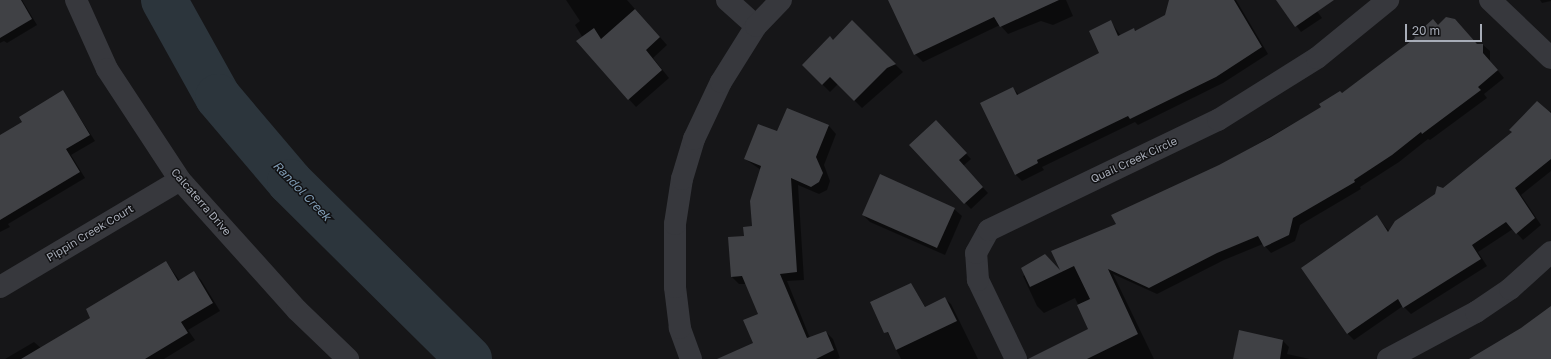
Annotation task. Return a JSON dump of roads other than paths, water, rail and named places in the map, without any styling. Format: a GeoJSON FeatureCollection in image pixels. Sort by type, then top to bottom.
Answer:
{"type":"FeatureCollection","features":[{"type":"Feature","properties":{"kind":"street","name":"Calcaterra Drive"},"geometry":{"type":"LineString","coordinates":[[76,0],[107,69],[180,180],[297,310],[348,359]]}},
{"type":"Feature","properties":{"kind":"street"},"geometry":{"type":"LineString","coordinates":[[727,0],[756,26]]}},
{"type":"Feature","properties":{"kind":"street"},"geometry":{"type":"LineString","coordinates":[[691,359],[680,328],[675,287],[675,224],[682,179],[694,139],[721,82],[756,26],[781,0]]}},
{"type":"Feature","properties":{"kind":"street","name":"Quail Creek Circle"},"geometry":{"type":"LineString","coordinates":[[1016,359],[978,280],[976,253],[989,230],[1218,120],[1317,58],[1388,0]]}},
{"type":"Feature","properties":{"kind":"street"},"geometry":{"type":"LineString","coordinates":[[1490,0],[1551,58]]}},
{"type":"Feature","properties":{"kind":"street","name":"Pippin Creek Court"},"geometry":{"type":"LineString","coordinates":[[0,287],[180,180]]}},
{"type":"Feature","properties":{"kind":"street"},"geometry":{"type":"LineString","coordinates":[[1388,359],[1476,312],[1510,289],[1551,252]]}},
{"type":"Feature","properties":{"kind":"waterway","name":"Randol Creek"},"geometry":{"type":"LineString","coordinates":[[164,0],[218,97],[290,182],[469,359]]}}]}
